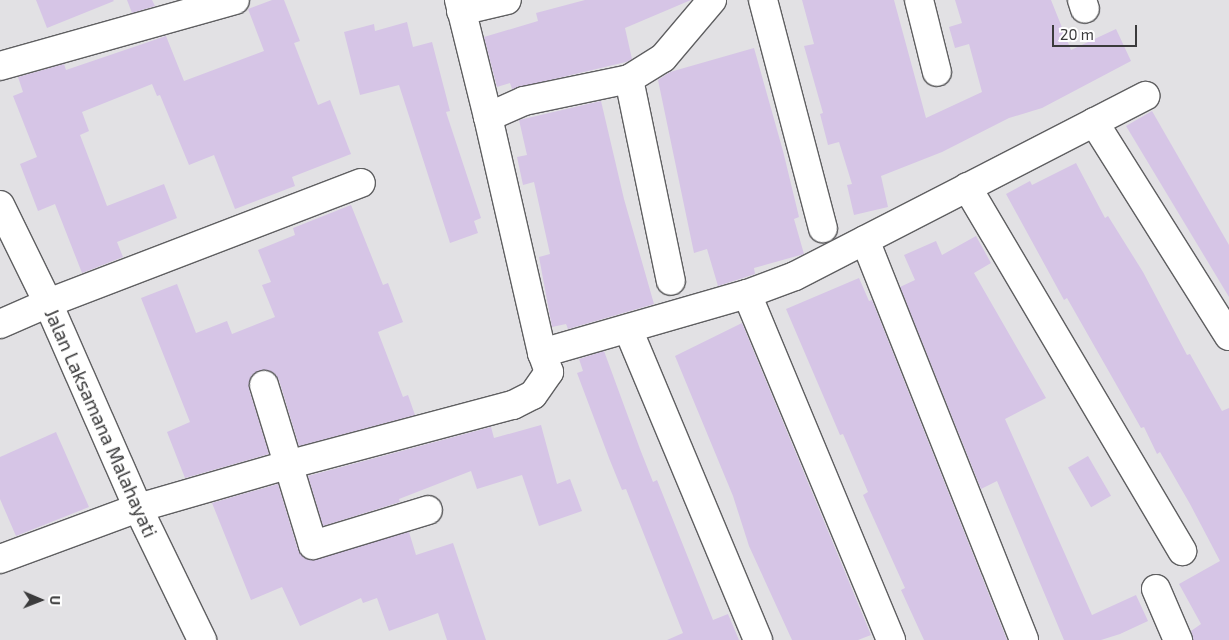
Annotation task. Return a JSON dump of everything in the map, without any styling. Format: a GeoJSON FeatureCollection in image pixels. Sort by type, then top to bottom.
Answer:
{"type":"FeatureCollection","features":[{"type":"Feature","properties":{"kind":"main road"},"geometry":{"type":"LineString","coordinates":[[0,66],[235,0]]}},
{"type":"Feature","properties":{"kind":"main road"},"geometry":{"type":"LineString","coordinates":[[0,560],[138,508],[286,465],[513,405],[533,396],[549,372],[542,353],[488,117],[460,6],[507,0]]}},
{"type":"Feature","properties":{"kind":"main road"},"geometry":{"type":"LineString","coordinates":[[488,117],[524,101],[629,79],[663,58],[712,0]]}},
{"type":"Feature","properties":{"kind":"main road"},"geometry":{"type":"LineString","coordinates":[[763,0],[823,228]]}},
{"type":"Feature","properties":{"kind":"main road"},"geometry":{"type":"LineString","coordinates":[[919,0],[937,72]]}},
{"type":"Feature","properties":{"kind":"main road"},"geometry":{"type":"LineString","coordinates":[[629,79],[671,282]]}},
{"type":"Feature","properties":{"kind":"main road"},"geometry":{"type":"LineString","coordinates":[[542,353],[747,294],[795,276],[1145,96]]}},
{"type":"Feature","properties":{"kind":"main road"},"geometry":{"type":"LineString","coordinates":[[1094,122],[1229,336]]}},
{"type":"Feature","properties":{"kind":"main road"},"geometry":{"type":"LineString","coordinates":[[0,324],[48,303],[361,183]]}},
{"type":"Feature","properties":{"kind":"main road"},"geometry":{"type":"LineString","coordinates":[[967,187],[1182,551]]}},
{"type":"Feature","properties":{"kind":"main road","name":"Jalan Laksamana Malahayati"},"geometry":{"type":"LineString","coordinates":[[0,206],[48,303],[138,508],[202,640]]}},
{"type":"Feature","properties":{"kind":"main road"},"geometry":{"type":"LineString","coordinates":[[865,240],[1024,640]]}},
{"type":"Feature","properties":{"kind":"main road"},"geometry":{"type":"LineString","coordinates":[[747,294],[890,640]]}},
{"type":"Feature","properties":{"kind":"main road"},"geometry":{"type":"LineString","coordinates":[[628,329],[758,640]]}},
{"type":"Feature","properties":{"kind":"main road"},"geometry":{"type":"LineString","coordinates":[[264,385],[286,465],[313,545],[428,510]]}},
{"type":"Feature","properties":{"kind":"main road"},"geometry":{"type":"LineString","coordinates":[[1156,589],[1178,640]]}},
{"type":"Feature","properties":{"kind":"building"},"geometry":{"type":"Polygon","coordinates":[[[36,0],[113,0],[114,1],[47,28],[36,0]]]}},
{"type":"Feature","properties":{"kind":"building"},"geometry":{"type":"Polygon","coordinates":[[[127,0],[152,0],[155,6],[132,13],[127,0]]]}},
{"type":"Feature","properties":{"kind":"building"},"geometry":{"type":"Polygon","coordinates":[[[272,0],[284,0],[300,41],[294,43],[318,105],[330,100],[351,154],[292,177],[295,186],[235,209],[214,155],[189,165],[160,95],[157,96],[152,84],[82,112],[89,131],[80,135],[107,206],[164,184],[177,218],[117,242],[123,257],[82,273],[55,204],[38,211],[20,164],[37,157],[13,96],[23,92],[18,77],[64,64],[66,70],[166,36],[184,81],[264,51],[248,9],[272,0]]]}},
{"type":"Feature","properties":{"kind":"building"},"geometry":{"type":"Polygon","coordinates":[[[585,0],[691,0],[625,28],[632,59],[626,62],[512,89],[510,83],[497,87],[484,37],[538,21],[536,13],[585,0]]]}},
{"type":"Feature","properties":{"kind":"building"},"geometry":{"type":"Polygon","coordinates":[[[802,0],[894,0],[926,118],[982,92],[969,44],[955,48],[949,27],[962,23],[955,0],[1051,0],[1071,50],[1116,29],[1131,61],[1042,108],[1009,118],[942,152],[881,176],[888,207],[854,215],[847,185],[852,184],[839,142],[828,145],[820,114],[823,113],[804,46],[814,44],[802,0]]]}},
{"type":"Feature","properties":{"kind":"building"},"geometry":{"type":"Polygon","coordinates":[[[407,22],[413,47],[432,42],[450,111],[446,112],[481,218],[474,221],[478,233],[450,243],[399,85],[360,95],[344,32],[374,24],[375,31],[407,22]]]}},
{"type":"Feature","properties":{"kind":"building"},"geometry":{"type":"Polygon","coordinates":[[[754,48],[783,151],[799,217],[794,219],[804,254],[754,268],[755,274],[718,286],[707,249],[694,253],[658,80],[670,72],[754,48]]]}},
{"type":"Feature","properties":{"kind":"building"},"geometry":{"type":"Polygon","coordinates":[[[601,101],[624,199],[654,304],[568,329],[566,324],[552,327],[539,257],[550,254],[534,182],[523,185],[517,157],[527,155],[519,120],[601,101]]]}},
{"type":"Feature","properties":{"kind":"building"},"geometry":{"type":"Polygon","coordinates":[[[1152,111],[1229,245],[1229,297],[1126,126],[1152,111]]]}},
{"type":"Feature","properties":{"kind":"building"},"geometry":{"type":"Polygon","coordinates":[[[1076,163],[1105,218],[1108,216],[1143,272],[1187,355],[1190,354],[1222,411],[1229,408],[1229,640],[1193,640],[1191,631],[1201,624],[1179,584],[1220,561],[1160,452],[1157,454],[1144,427],[1141,428],[1067,298],[1064,300],[1006,194],[1030,181],[1032,185],[1076,163]]]}},
{"type":"Feature","properties":{"kind":"building"},"geometry":{"type":"Polygon","coordinates":[[[351,205],[383,285],[388,283],[403,322],[378,332],[403,397],[408,395],[415,415],[299,446],[279,380],[274,373],[260,370],[252,375],[249,389],[269,454],[185,478],[167,432],[190,422],[141,298],[177,284],[196,333],[227,321],[232,334],[275,317],[262,285],[271,282],[258,250],[295,235],[293,228],[351,205]]]}},
{"type":"Feature","properties":{"kind":"building"},"geometry":{"type":"Polygon","coordinates":[[[976,236],[991,263],[974,273],[1046,398],[1005,419],[1092,615],[1136,595],[1148,621],[1120,634],[1101,640],[1064,640],[997,481],[981,489],[900,287],[915,280],[904,255],[936,241],[942,255],[976,236]]]}},
{"type":"Feature","properties":{"kind":"building"},"geometry":{"type":"Polygon","coordinates":[[[859,278],[869,301],[872,300],[1007,640],[924,640],[901,590],[905,588],[863,495],[868,492],[843,434],[840,435],[786,309],[859,278]]]}},
{"type":"Feature","properties":{"kind":"building"},"geometry":{"type":"Polygon","coordinates":[[[742,323],[871,635],[858,640],[792,640],[749,546],[733,496],[675,356],[742,323]]]}},
{"type":"Feature","properties":{"kind":"building"},"geometry":{"type":"Polygon","coordinates":[[[604,351],[653,482],[657,480],[713,620],[728,614],[739,640],[667,640],[683,633],[626,489],[622,490],[577,373],[583,371],[579,359],[604,351]]]}},
{"type":"Feature","properties":{"kind":"building"},"geometry":{"type":"Polygon","coordinates":[[[541,425],[557,484],[570,479],[582,511],[539,526],[522,475],[477,489],[471,471],[399,499],[400,502],[323,526],[308,476],[491,427],[494,438],[541,425]]]}},
{"type":"Feature","properties":{"kind":"building"},"geometry":{"type":"Polygon","coordinates":[[[56,432],[89,507],[16,536],[0,499],[0,457],[56,432]]]}},
{"type":"Feature","properties":{"kind":"building"},"geometry":{"type":"Polygon","coordinates":[[[1088,456],[1111,496],[1091,507],[1068,468],[1088,456]]]}},
{"type":"Feature","properties":{"kind":"building"},"geometry":{"type":"Polygon","coordinates":[[[278,484],[298,550],[309,560],[409,532],[416,555],[453,543],[486,640],[447,640],[438,613],[389,631],[377,598],[363,603],[361,598],[300,626],[282,587],[251,600],[212,503],[278,484]]]}}]}
